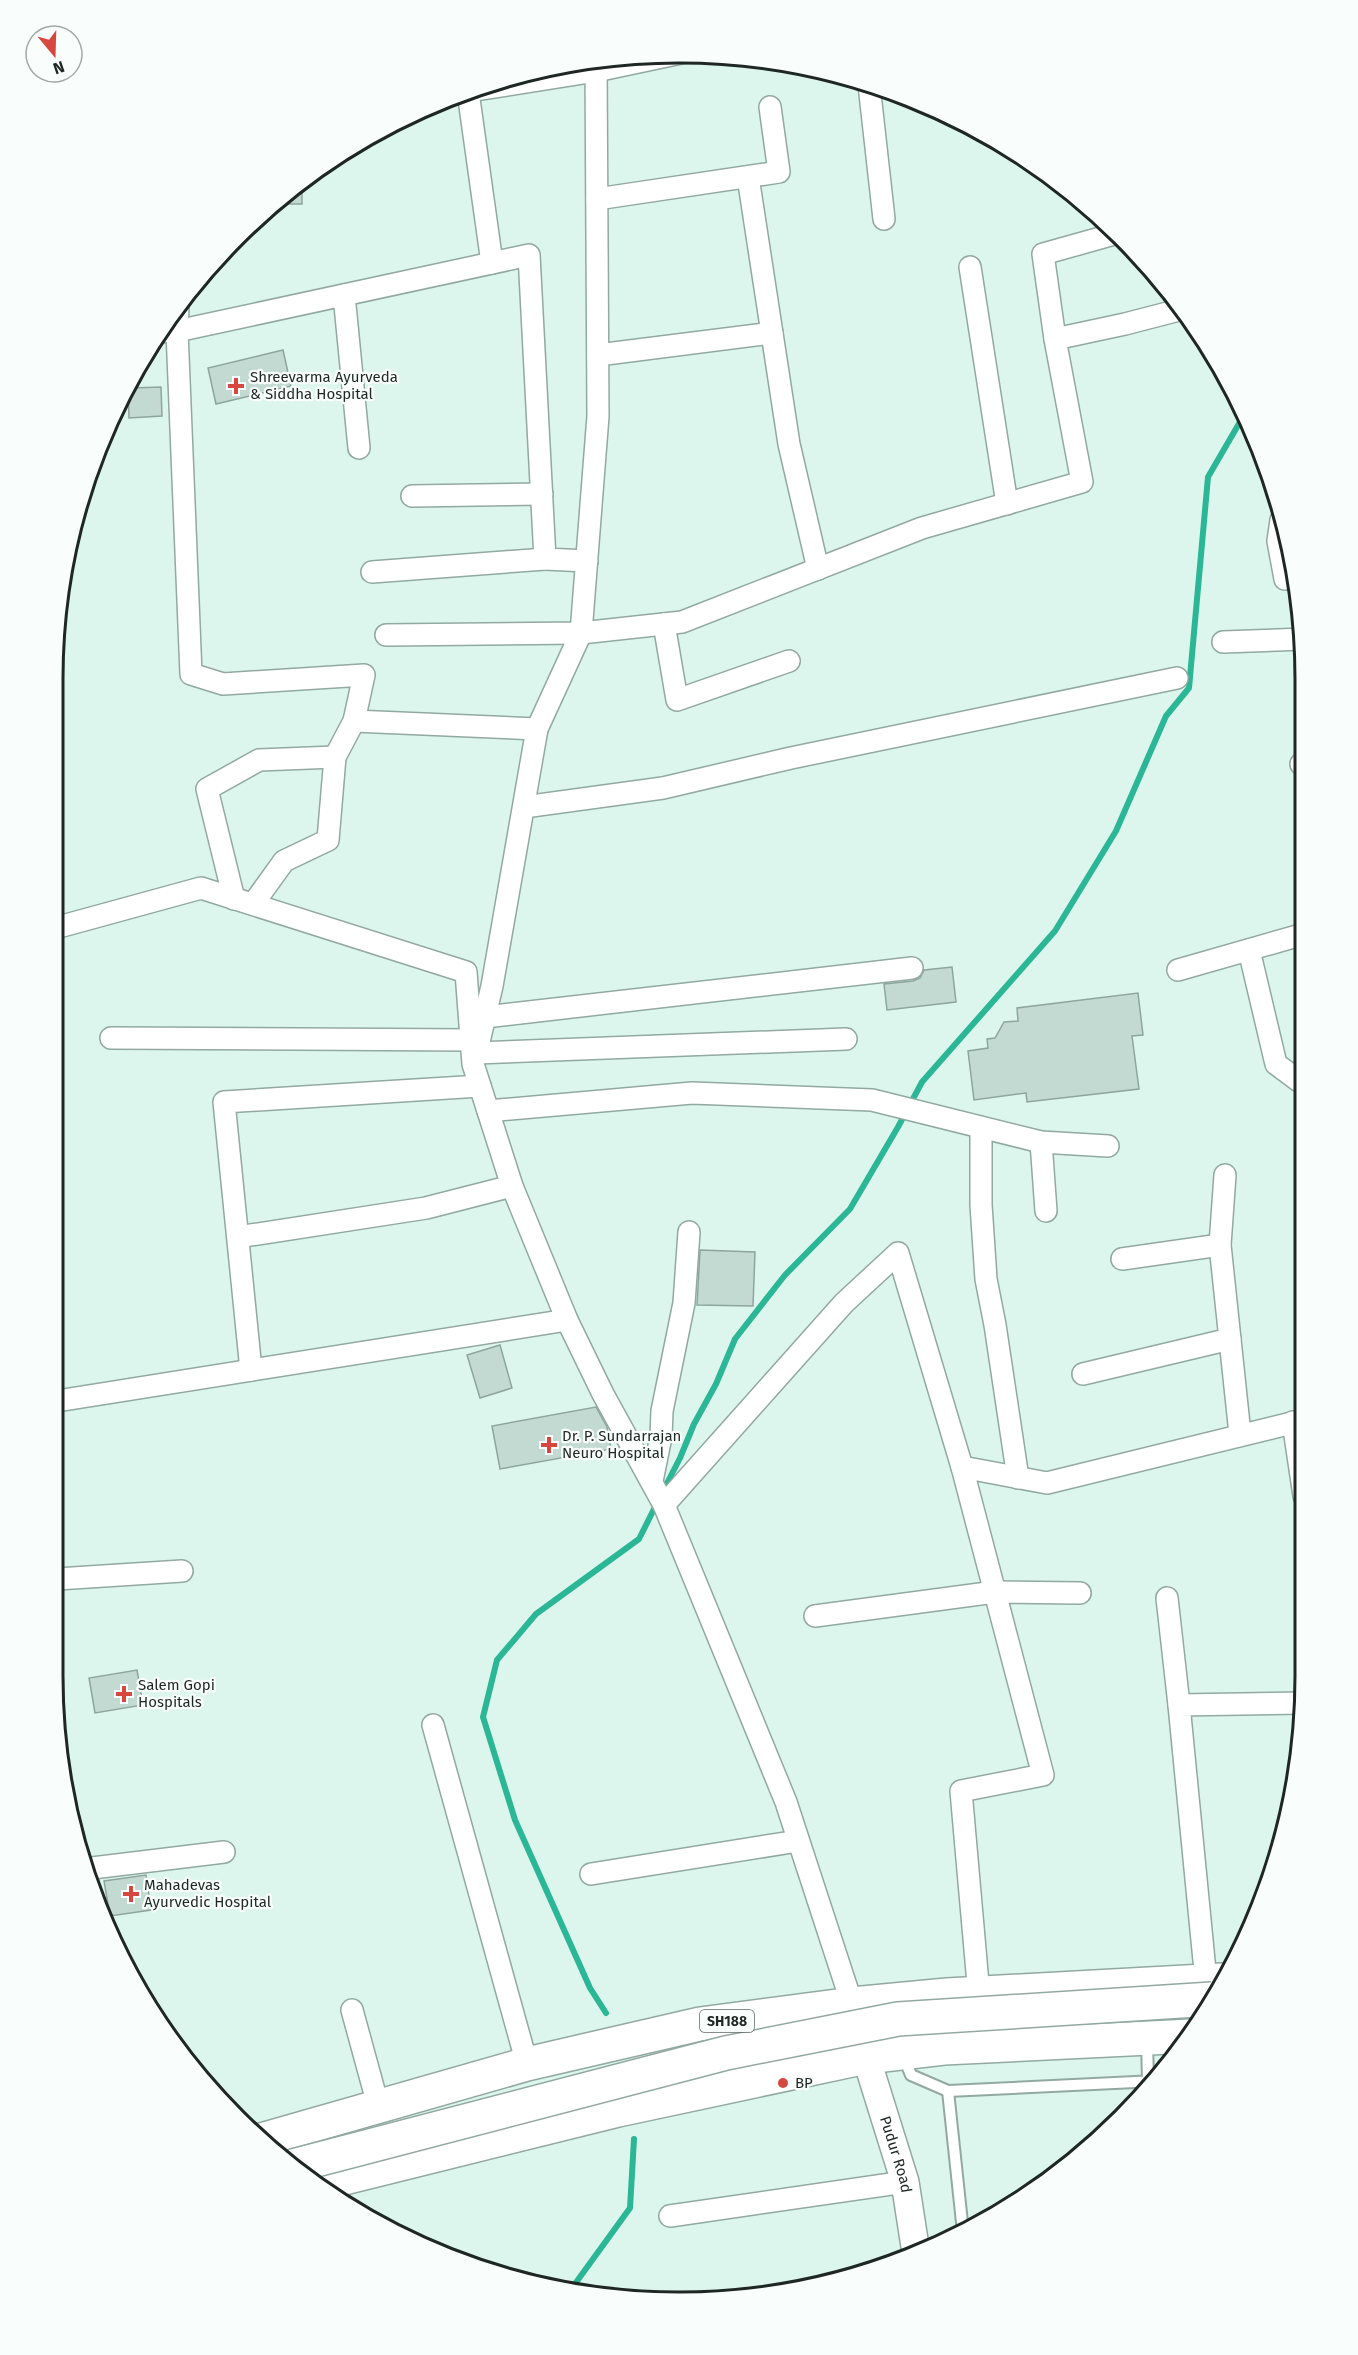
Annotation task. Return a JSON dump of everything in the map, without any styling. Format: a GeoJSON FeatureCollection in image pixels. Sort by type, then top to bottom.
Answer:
{"type":"FeatureCollection","features":[{"type":"Feature","properties":{"kind":"main road","name":"SH188"},"geometry":{"type":"LineString","coordinates":[[271,2137],[527,2064],[700,2024],[852,2004],[947,1995],[1211,1986]]}},
{"type":"Feature","properties":{"kind":"main road"},"geometry":{"type":"LineString","coordinates":[[302,2164],[726,2053],[898,2019],[1211,1986]]}},
{"type":"Feature","properties":{"kind":"main road"},"geometry":{"type":"LineString","coordinates":[[852,2004],[866,2057]]}},
{"type":"Feature","properties":{"kind":"main road"},"geometry":{"type":"LineString","coordinates":[[316,2173],[543,2109],[655,2083],[846,2046],[984,2028],[1191,2018]]}},
{"type":"Feature","properties":{"kind":"main road"},"geometry":{"type":"LineString","coordinates":[[328,2182],[618,2110],[866,2057],[944,2048],[1178,2037]]}},
{"type":"Feature","properties":{"kind":"street"},"geometry":{"type":"LineString","coordinates":[[474,1052],[492,986],[537,729],[581,633],[598,416],[596,69]]}},
{"type":"Feature","properties":{"kind":"street"},"geometry":{"type":"LineString","coordinates":[[870,94],[884,219]]}},
{"type":"Feature","properties":{"kind":"street"},"geometry":{"type":"LineString","coordinates":[[470,100],[492,263]]}},
{"type":"Feature","properties":{"kind":"street"},"geometry":{"type":"LineString","coordinates":[[597,199],[779,172],[770,107]]}},
{"type":"Feature","properties":{"kind":"street"},"geometry":{"type":"LineString","coordinates":[[748,177],[789,444],[818,569]]}},
{"type":"Feature","properties":{"kind":"street"},"geometry":{"type":"LineString","coordinates":[[386,635],[581,633],[682,622],[922,528],[1082,482],[1055,339],[1043,254],[1107,236]]}},
{"type":"Feature","properties":{"kind":"street"},"geometry":{"type":"LineString","coordinates":[[171,331],[530,255],[545,559]]}},
{"type":"Feature","properties":{"kind":"street"},"geometry":{"type":"LineString","coordinates":[[970,267],[1007,504]]}},
{"type":"Feature","properties":{"kind":"street"},"geometry":{"type":"LineString","coordinates":[[344,295],[359,448]]}},
{"type":"Feature","properties":{"kind":"street"},"geometry":{"type":"LineString","coordinates":[[1055,339],[1173,311]]}},
{"type":"Feature","properties":{"kind":"street"},"geometry":{"type":"LineString","coordinates":[[598,355],[772,333]]}},
{"type":"Feature","properties":{"kind":"street"},"geometry":{"type":"LineString","coordinates":[[167,337],[191,674],[222,684],[364,675],[354,721],[335,757],[328,840],[284,861],[244,902]]}},
{"type":"Feature","properties":{"kind":"street"},"geometry":{"type":"LineString","coordinates":[[412,496],[542,494]]}},
{"type":"Feature","properties":{"kind":"street"},"geometry":{"type":"LineString","coordinates":[[372,572],[545,559],[587,561]]}},
{"type":"Feature","properties":{"kind":"street"},"geometry":{"type":"LineString","coordinates":[[1284,563],[1285,579]]}},
{"type":"Feature","properties":{"kind":"street"},"geometry":{"type":"LineString","coordinates":[[664,624],[677,700],[789,661]]}},
{"type":"Feature","properties":{"kind":"street"},"geometry":{"type":"LineString","coordinates":[[1223,642],[1294,639]]}},
{"type":"Feature","properties":{"kind":"street"},"geometry":{"type":"LineString","coordinates":[[524,807],[663,788],[791,758],[1177,678]]}},
{"type":"Feature","properties":{"kind":"street"},"geometry":{"type":"LineString","coordinates":[[354,721],[537,729]]}},
{"type":"Feature","properties":{"kind":"street"},"geometry":{"type":"LineString","coordinates":[[244,902],[207,789],[259,760],[335,757]]}},
{"type":"Feature","properties":{"kind":"street"},"geometry":{"type":"LineString","coordinates":[[63,926],[201,888],[466,972],[474,1052],[480,1086],[512,1186],[567,1320],[603,1394],[659,1495],[786,1802],[852,2004]]}},
{"type":"Feature","properties":{"kind":"street"},"geometry":{"type":"LineString","coordinates":[[1178,970],[1295,937]]}},
{"type":"Feature","properties":{"kind":"street"},"geometry":{"type":"LineString","coordinates":[[1249,950],[1276,1064],[1295,1078]]}},
{"type":"Feature","properties":{"kind":"street"},"geometry":{"type":"LineString","coordinates":[[485,1017],[912,968]]}},
{"type":"Feature","properties":{"kind":"street"},"geometry":{"type":"LineString","coordinates":[[111,1038],[474,1052],[846,1039]]}},
{"type":"Feature","properties":{"kind":"street"},"geometry":{"type":"LineString","coordinates":[[251,1370],[224,1102],[480,1086]]}},
{"type":"Feature","properties":{"kind":"street"},"geometry":{"type":"LineString","coordinates":[[488,1111],[692,1093],[872,1100],[1041,1142],[1108,1146]]}},
{"type":"Feature","properties":{"kind":"street"},"geometry":{"type":"LineString","coordinates":[[981,1128],[981,1205],[986,1279],[1018,1478]]}},
{"type":"Feature","properties":{"kind":"street"},"geometry":{"type":"LineString","coordinates":[[1041,1142],[1046,1211]]}},
{"type":"Feature","properties":{"kind":"street"},"geometry":{"type":"LineString","coordinates":[[1226,1175],[1220,1245],[1240,1434]]}},
{"type":"Feature","properties":{"kind":"street"},"geometry":{"type":"LineString","coordinates":[[238,1237],[426,1208],[512,1186]]}},
{"type":"Feature","properties":{"kind":"street"},"geometry":{"type":"LineString","coordinates":[[659,1495],[662,1411],[680,1327],[689,1232]]}},
{"type":"Feature","properties":{"kind":"street"},"geometry":{"type":"LineString","coordinates":[[1122,1259],[1220,1245]]}},
{"type":"Feature","properties":{"kind":"street"},"geometry":{"type":"LineString","coordinates":[[659,1495],[844,1303],[898,1253],[962,1467],[1043,1775],[961,1791],[979,1995]]}},
{"type":"Feature","properties":{"kind":"street"},"geometry":{"type":"LineString","coordinates":[[63,1400],[567,1320]]}},
{"type":"Feature","properties":{"kind":"street"},"geometry":{"type":"LineString","coordinates":[[1083,1374],[1230,1339]]}},
{"type":"Feature","properties":{"kind":"street"},"geometry":{"type":"LineString","coordinates":[[962,1467],[1047,1483],[1295,1422]]}},
{"type":"Feature","properties":{"kind":"street"},"geometry":{"type":"LineString","coordinates":[[63,1578],[182,1571]]}},
{"type":"Feature","properties":{"kind":"street"},"geometry":{"type":"LineString","coordinates":[[815,1616],[995,1592],[1080,1593]]}},
{"type":"Feature","properties":{"kind":"street"},"geometry":{"type":"LineString","coordinates":[[1167,1598],[1213,1983]]}},
{"type":"Feature","properties":{"kind":"street"},"geometry":{"type":"LineString","coordinates":[[1179,1705],[1294,1703]]}},
{"type":"Feature","properties":{"kind":"street"},"geometry":{"type":"LineString","coordinates":[[433,1725],[527,2064]]}},
{"type":"Feature","properties":{"kind":"street"},"geometry":{"type":"LineString","coordinates":[[591,1875],[798,1841]]}},
{"type":"Feature","properties":{"kind":"street"},"geometry":{"type":"LineString","coordinates":[[94,1868],[224,1852]]}},
{"type":"Feature","properties":{"kind":"street"},"geometry":{"type":"LineString","coordinates":[[352,2010],[378,2105]]}},
{"type":"Feature","properties":{"kind":"street","name":"Pudur Road"},"geometry":{"type":"LineString","coordinates":[[866,2057],[905,2182],[915,2245]]}},
{"type":"Feature","properties":{"kind":"street"},"geometry":{"type":"LineString","coordinates":[[670,2216],[905,2182]]}},
{"type":"Feature","properties":{"kind":"lane"},"geometry":{"type":"LineString","coordinates":[[1147,2038],[1151,2071]]}},
{"type":"Feature","properties":{"kind":"lane"},"geometry":{"type":"LineString","coordinates":[[902,2052],[911,2075],[948,2091],[1142,2082]]}},
{"type":"Feature","properties":{"kind":"lane"},"geometry":{"type":"LineString","coordinates":[[948,2091],[962,2222]]}},
{"type":"Feature","properties":{"kind":"building"},"geometry":{"type":"Polygon","coordinates":[[[302,192],[302,204],[287,204],[302,192]]]}},
{"type":"Feature","properties":{"kind":"building"},"geometry":{"type":"Polygon","coordinates":[[[283,350],[291,386],[216,404],[208,368],[283,350]]]}},
{"type":"Feature","properties":{"kind":"building"},"geometry":{"type":"Polygon","coordinates":[[[161,387],[162,416],[129,418],[128,404],[137,388],[161,387]]]}},
{"type":"Feature","properties":{"kind":"building"},"geometry":{"type":"Polygon","coordinates":[[[952,967],[956,1002],[887,1010],[884,984],[913,981],[920,978],[924,970],[952,967]]]}},
{"type":"Feature","properties":{"kind":"building"},"geometry":{"type":"Polygon","coordinates":[[[1138,993],[1143,1035],[1132,1036],[1139,1089],[1027,1102],[1026,1093],[974,1100],[968,1051],[988,1048],[987,1039],[995,1038],[1004,1022],[1018,1021],[1017,1008],[1138,993]]]}},
{"type":"Feature","properties":{"kind":"building"},"geometry":{"type":"Polygon","coordinates":[[[700,1250],[755,1252],[753,1306],[697,1305],[700,1250]]]}},
{"type":"Feature","properties":{"kind":"building"},"geometry":{"type":"Polygon","coordinates":[[[500,1345],[512,1388],[480,1398],[467,1355],[500,1345]]]}},
{"type":"Feature","properties":{"kind":"building"},"geometry":{"type":"Polygon","coordinates":[[[596,1407],[607,1427],[611,1449],[500,1469],[492,1426],[596,1407]]]}},
{"type":"Feature","properties":{"kind":"building"},"geometry":{"type":"Polygon","coordinates":[[[137,1670],[143,1705],[95,1713],[89,1678],[137,1670]]]}},
{"type":"Feature","properties":{"kind":"building"},"geometry":{"type":"Polygon","coordinates":[[[146,1875],[151,1910],[112,1916],[104,1881],[146,1875]]]}},
{"type":"Feature","properties":{"kind":"waterway"},"geometry":{"type":"LineString","coordinates":[[663,1491],[694,1424],[716,1384],[735,1339],[785,1275],[850,1209],[922,1082],[1055,931],[1116,831],[1166,716],[1189,688],[1208,477],[1239,424]]}},
{"type":"Feature","properties":{"kind":"waterway"},"geometry":{"type":"LineString","coordinates":[[606,2013],[590,1988],[515,1820],[483,1717],[497,1660],[536,1614],[639,1539],[657,1503]]}},
{"type":"Feature","properties":{"kind":"waterway"},"geometry":{"type":"LineString","coordinates":[[576,2283],[630,2208],[634,2139]]}},
{"type":"Feature","properties":{"kind":"place","name":"Shreevarma Ayurveda & Siddha Hospital"},"geometry":{"type":"Point","coordinates":[236,386]}},
{"type":"Feature","properties":{"kind":"place","name":"Dr. P. Sundarrajan Neuro Hospital"},"geometry":{"type":"Point","coordinates":[549,1445]}},
{"type":"Feature","properties":{"kind":"place","name":"Salem Gopi Hospitals"},"geometry":{"type":"Point","coordinates":[124,1694]}},
{"type":"Feature","properties":{"kind":"place","name":"Mahadevas Ayurvedic Hospital"},"geometry":{"type":"Point","coordinates":[131,1894]}},
{"type":"Feature","properties":{"kind":"place","name":"BP"},"geometry":{"type":"Point","coordinates":[783,2083]}}]}
